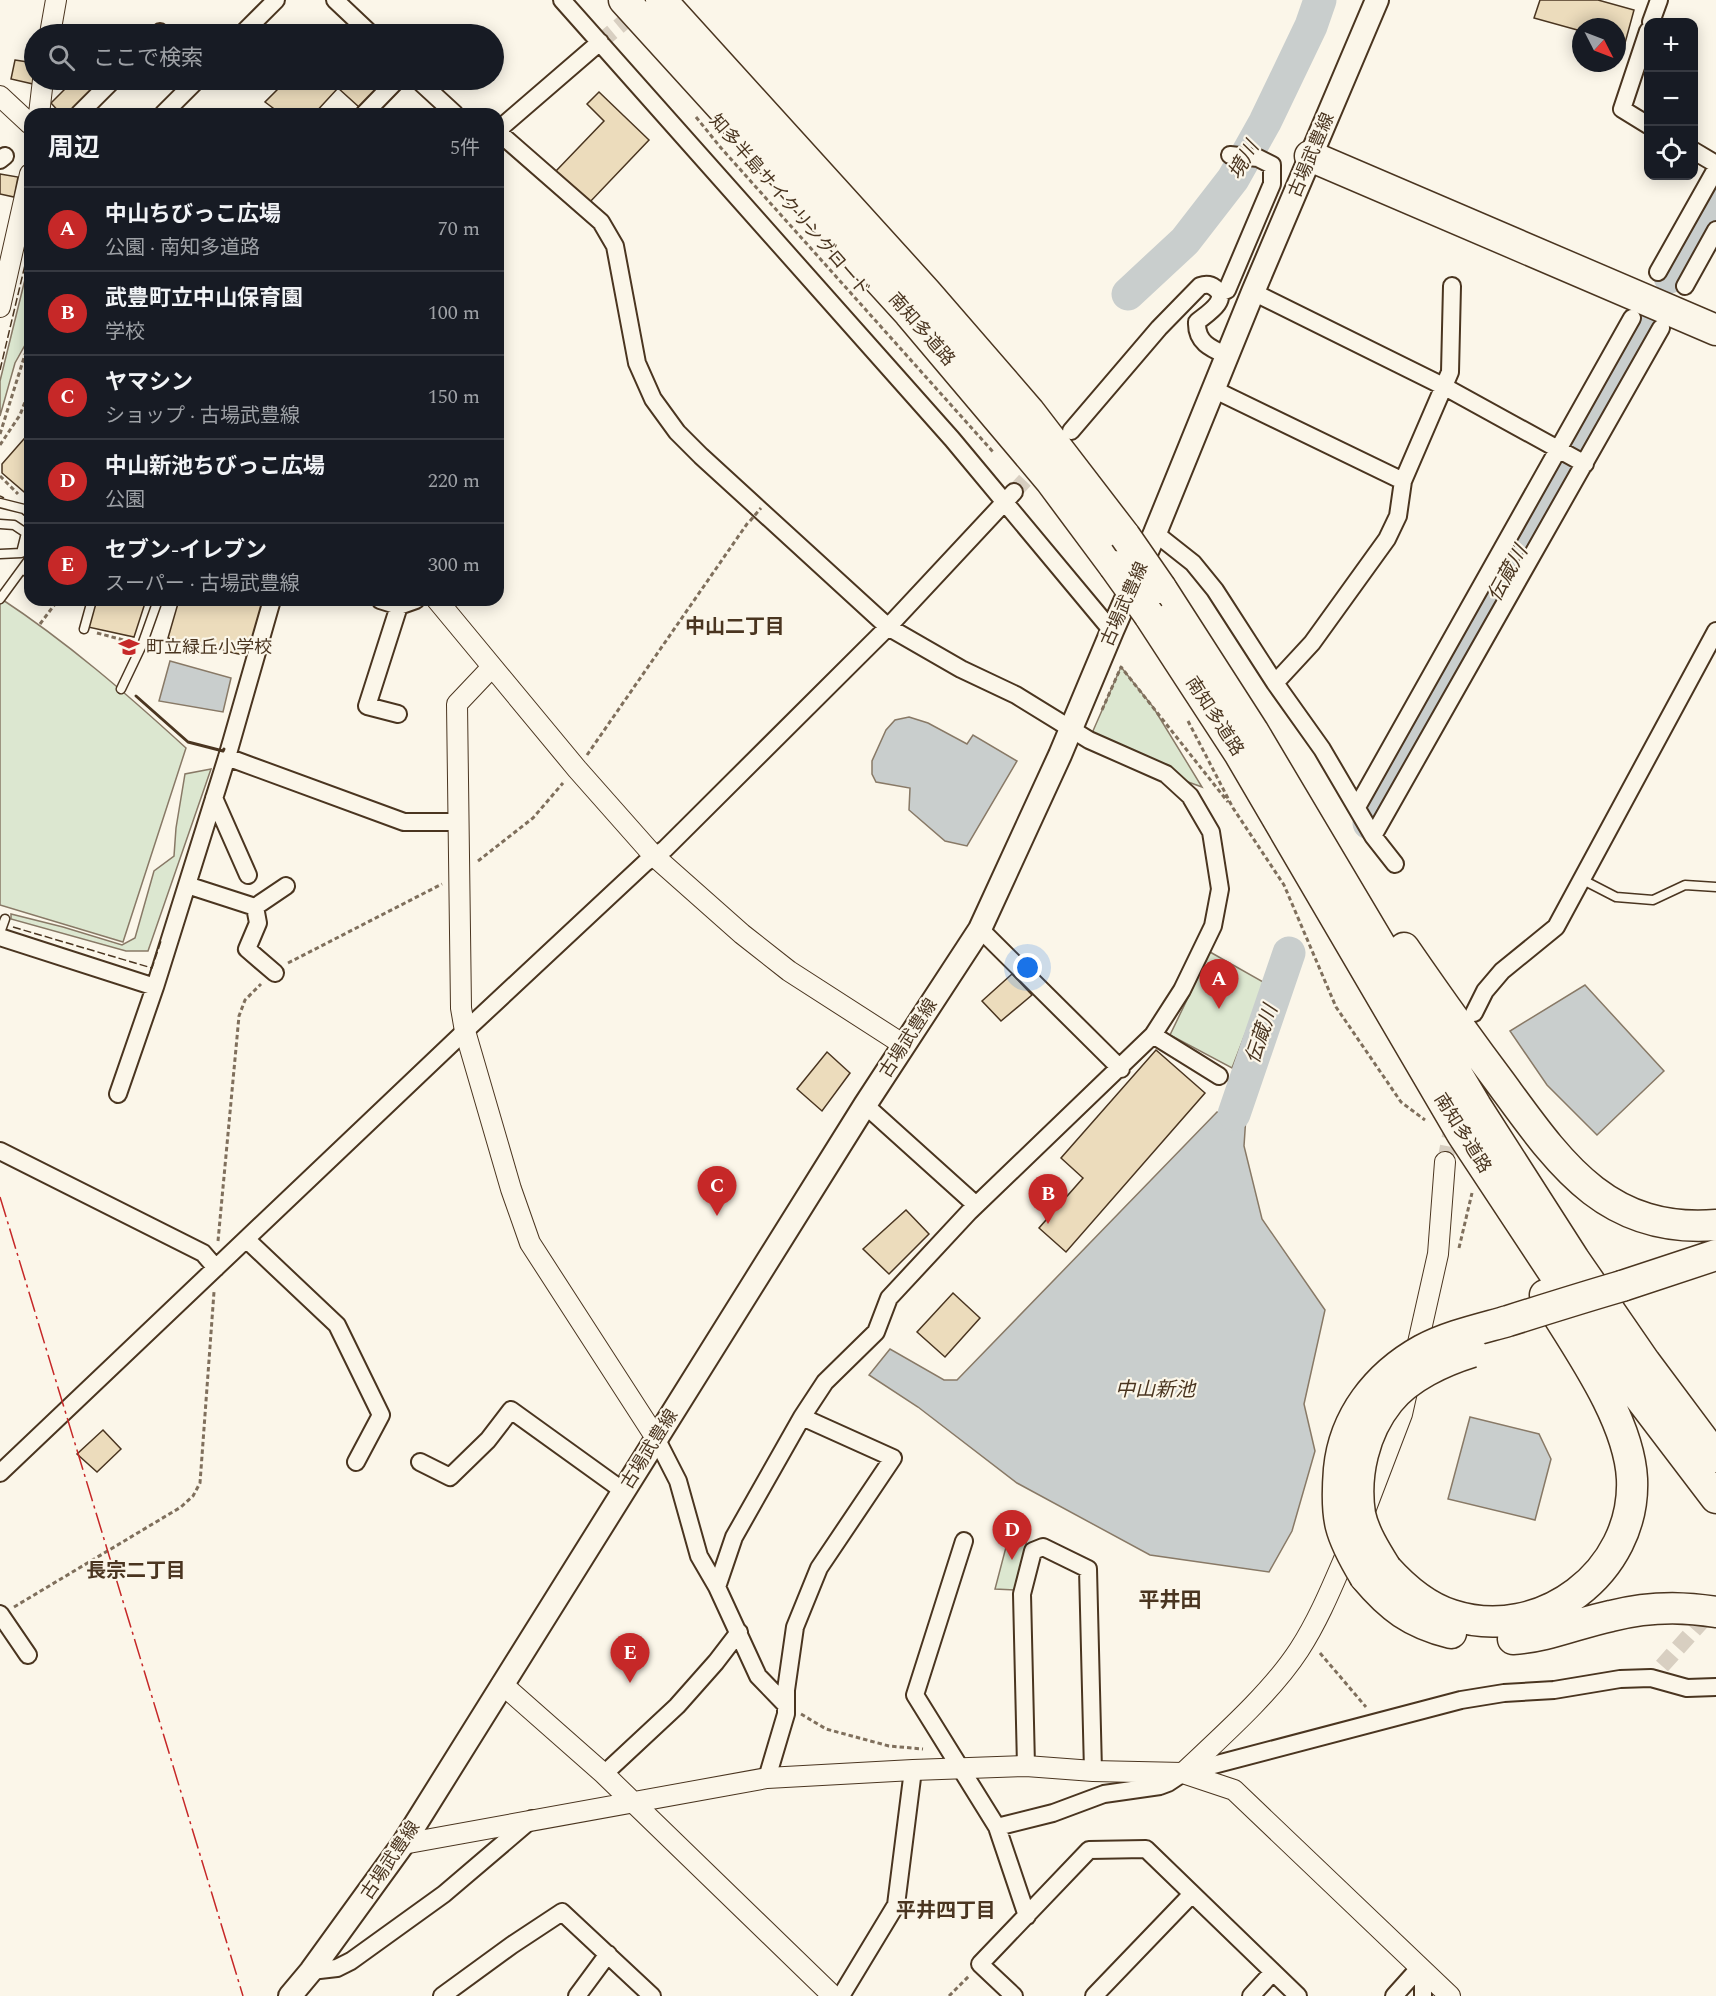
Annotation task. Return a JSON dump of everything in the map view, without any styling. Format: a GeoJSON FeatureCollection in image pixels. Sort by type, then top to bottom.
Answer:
{"type":"FeatureCollection","features":[{"type":"Feature","properties":{"kind":"highway","name":"南知多道路"},"geometry":{"type":"LineString","coordinates":[[624,0],[909,313],[1050,480],[1114,566],[1149,615],[1239,753],[1462,1134],[1614,1364],[1716,1498]]}},
{"type":"Feature","properties":{"kind":"highway","name":"南知多道路"},"geometry":{"type":"LineString","coordinates":[[661,0],[918,284],[1029,411],[1125,536],[1161,588],[1278,772],[1476,1106],[1574,1259],[1645,1362],[1716,1457]]}},
{"type":"Feature","properties":{"kind":"highway"},"geometry":{"type":"LineString","coordinates":[[1314,148],[1716,310]]}},
{"type":"Feature","properties":{"kind":"highway"},"geometry":{"type":"LineString","coordinates":[[1314,148],[1716,330]]}},
{"type":"Feature","properties":{"kind":"highway"},"geometry":{"type":"LineString","coordinates":[[1278,772],[1357,878],[1483,1060],[1564,1165],[1587,1186],[1629,1212],[1670,1225],[1716,1225]]}},
{"type":"Feature","properties":{"kind":"highway"},"geometry":{"type":"LineString","coordinates":[[1358,957],[1385,1029],[1609,1402],[1620,1425],[1627,1448],[1632,1482],[1629,1511],[1611,1557],[1583,1590],[1543,1614],[1515,1620],[1481,1622],[1450,1615],[1376,1572]]}},
{"type":"Feature","properties":{"kind":"highway"},"geometry":{"type":"LineString","coordinates":[[1716,1255],[1625,1294],[1463,1354],[1444,1362],[1413,1381],[1390,1400],[1370,1431],[1361,1464],[1359,1492],[1361,1516],[1373,1549],[1376,1572],[1384,1600],[1410,1617],[1435,1629],[1494,1640],[1525,1638],[1612,1615],[1660,1607],[1716,1612]]}},
{"type":"Feature","properties":{"kind":"highway"},"geometry":{"type":"LineString","coordinates":[[1625,1294],[1716,1272]]}},
{"type":"Feature","properties":{"kind":"main road","name":"古場武豊線"},"geometry":{"type":"LineString","coordinates":[[290,1996],[311,1971],[403,1844],[622,1490],[865,1105],[980,929],[1080,735],[1112,631],[1377,0]]}},
{"type":"Feature","properties":{"kind":"street"},"geometry":{"type":"LineString","coordinates":[[52,24],[56,0]]}},
{"type":"Feature","properties":{"kind":"street"},"geometry":{"type":"LineString","coordinates":[[252,24],[276,0]]}},
{"type":"Feature","properties":{"kind":"street"},"geometry":{"type":"LineString","coordinates":[[335,0],[360,24]]}},
{"type":"Feature","properties":{"kind":"street"},"geometry":{"type":"LineString","coordinates":[[562,0],[952,439],[1009,498],[1112,631]]}},
{"type":"Feature","properties":{"kind":"street"},"geometry":{"type":"LineString","coordinates":[[1652,18],[1659,0]]}},
{"type":"Feature","properties":{"kind":"street"},"geometry":{"type":"LineString","coordinates":[[504,126],[600,42]]}},
{"type":"Feature","properties":{"kind":"street"},"geometry":{"type":"LineString","coordinates":[[1644,43],[1622,109],[1644,122]]}},
{"type":"Feature","properties":{"kind":"street"},"geometry":{"type":"LineString","coordinates":[[40,108],[42,90]]}},
{"type":"Feature","properties":{"kind":"street"},"geometry":{"type":"LineString","coordinates":[[85,108],[103,90]]}},
{"type":"Feature","properties":{"kind":"street"},"geometry":{"type":"LineString","coordinates":[[169,108],[187,90]]}},
{"type":"Feature","properties":{"kind":"street"},"geometry":{"type":"LineString","coordinates":[[370,108],[387,90]]}},
{"type":"Feature","properties":{"kind":"street"},"geometry":{"type":"LineString","coordinates":[[429,90],[448,108]]}},
{"type":"Feature","properties":{"kind":"street"},"geometry":{"type":"LineString","coordinates":[[1,98],[24,119]]}},
{"type":"Feature","properties":{"kind":"street"},"geometry":{"type":"LineString","coordinates":[[504,136],[601,222],[606,230],[615,246],[637,363],[653,399],[677,432],[888,627],[962,669],[1016,695],[1080,735],[1166,774],[1190,796],[1211,832],[1220,889],[1213,926],[1182,990],[1153,1035],[976,1205],[889,1298],[876,1332],[825,1382],[802,1417],[734,1537],[717,1587]]}},
{"type":"Feature","properties":{"kind":"street"},"geometry":{"type":"LineString","coordinates":[[1698,153],[1716,164]]}},
{"type":"Feature","properties":{"kind":"street"},"geometry":{"type":"LineString","coordinates":[[1220,293],[1227,290],[1272,184],[1272,165],[1258,158],[1230,155]]}},
{"type":"Feature","properties":{"kind":"street"},"geometry":{"type":"LineString","coordinates":[[1658,272],[1716,169]]}},
{"type":"Feature","properties":{"kind":"street"},"geometry":{"type":"LineString","coordinates":[[0,307],[12,238],[24,195]]}},
{"type":"Feature","properties":{"kind":"street"},"geometry":{"type":"LineString","coordinates":[[1685,286],[1716,230]]}},
{"type":"Feature","properties":{"kind":"street"},"geometry":{"type":"LineString","coordinates":[[1071,431],[1194,290],[1206,284],[1214,286],[1220,293],[1219,302],[1197,322],[1197,328],[1207,346],[1228,356]]}},
{"type":"Feature","properties":{"kind":"street"},"geometry":{"type":"LineString","coordinates":[[1275,683],[1312,644],[1388,539],[1398,516],[1403,481],[1450,372],[1452,286]]}},
{"type":"Feature","properties":{"kind":"street"},"geometry":{"type":"LineString","coordinates":[[1253,292],[1444,387],[1585,464]]}},
{"type":"Feature","properties":{"kind":"street"},"geometry":{"type":"LineString","coordinates":[[1358,808],[1632,318]]}},
{"type":"Feature","properties":{"kind":"street"},"geometry":{"type":"LineString","coordinates":[[1373,835],[1661,328]]}},
{"type":"Feature","properties":{"kind":"street"},"geometry":{"type":"LineString","coordinates":[[1215,390],[1403,481]]}},
{"type":"Feature","properties":{"kind":"street"},"geometry":{"type":"LineString","coordinates":[[0,1473],[465,1031],[645,863],[664,849],[888,627],[1009,498]]}},
{"type":"Feature","properties":{"kind":"street"},"geometry":{"type":"LineString","coordinates":[[1155,533],[1193,563],[1215,590],[1275,683],[1322,749],[1373,835],[1395,864]]}},
{"type":"Feature","properties":{"kind":"street"},"geometry":{"type":"LineString","coordinates":[[118,1094],[227,757],[270,606]]}},
{"type":"Feature","properties":{"kind":"street"},"geometry":{"type":"LineString","coordinates":[[398,714],[367,706],[399,606]]}},
{"type":"Feature","properties":{"kind":"street"},"geometry":{"type":"LineString","coordinates":[[442,606],[577,769],[654,856],[742,934],[789,971],[904,1045]]}},
{"type":"Feature","properties":{"kind":"street"},"geometry":{"type":"LineString","coordinates":[[1474,1013],[1485,991],[1502,970],[1556,927],[1716,631]]}},
{"type":"Feature","properties":{"kind":"street"},"geometry":{"type":"LineString","coordinates":[[492,667],[457,704],[461,1008],[465,1031],[511,1189],[530,1243],[656,1438],[678,1481],[699,1556],[717,1587],[758,1676],[786,1705]]}},
{"type":"Feature","properties":{"kind":"street"},"geometry":{"type":"LineString","coordinates":[[227,757],[404,822],[458,822]]}},
{"type":"Feature","properties":{"kind":"street"},"geometry":{"type":"LineString","coordinates":[[214,798],[248,875]]}},
{"type":"Feature","properties":{"kind":"street"},"geometry":{"type":"LineString","coordinates":[[187,885],[255,907]]}},
{"type":"Feature","properties":{"kind":"street"},"geometry":{"type":"LineString","coordinates":[[255,907],[286,886]]}},
{"type":"Feature","properties":{"kind":"street"},"geometry":{"type":"LineString","coordinates":[[255,907],[258,923],[248,949],[275,973]]}},
{"type":"Feature","properties":{"kind":"street"},"geometry":{"type":"LineString","coordinates":[[980,929],[1120,1069]]}},
{"type":"Feature","properties":{"kind":"street"},"geometry":{"type":"LineString","coordinates":[[0,935],[154,987]]}},
{"type":"Feature","properties":{"kind":"street"},"geometry":{"type":"LineString","coordinates":[[1153,1035],[1219,1076]]}},
{"type":"Feature","properties":{"kind":"street"},"geometry":{"type":"LineString","coordinates":[[865,1105],[976,1205]]}},
{"type":"Feature","properties":{"kind":"street"},"geometry":{"type":"LineString","coordinates":[[0,1151],[203,1253],[216,1268]]}},
{"type":"Feature","properties":{"kind":"street"},"geometry":{"type":"LineString","coordinates":[[996,1827],[1053,1813],[1104,1794],[1168,1783],[1183,1773],[1243,1715],[1299,1650],[1321,1610],[1376,1485],[1402,1414],[1438,1254],[1445,1162]]}},
{"type":"Feature","properties":{"kind":"street"},"geometry":{"type":"LineString","coordinates":[[247,1240],[337,1325],[381,1415],[356,1462]]}},
{"type":"Feature","properties":{"kind":"street"},"geometry":{"type":"LineString","coordinates":[[420,1462],[450,1477],[488,1440],[511,1410],[622,1490]]}},
{"type":"Feature","properties":{"kind":"street"},"geometry":{"type":"LineString","coordinates":[[767,1778],[786,1714],[786,1690],[795,1627],[819,1568],[893,1458],[802,1417]]}},
{"type":"Feature","properties":{"kind":"street"},"geometry":{"type":"LineString","coordinates":[[964,1541],[915,1695],[957,1760],[996,1827],[1027,1916]]}},
{"type":"Feature","properties":{"kind":"street"},"geometry":{"type":"LineString","coordinates":[[1026,1766],[1022,1594],[1033,1551],[1043,1547],[1088,1569],[1093,1772]]}},
{"type":"Feature","properties":{"kind":"street"},"geometry":{"type":"LineString","coordinates":[[0,1615],[28,1655]]}},
{"type":"Feature","properties":{"kind":"street"},"geometry":{"type":"LineString","coordinates":[[604,1774],[677,1706],[739,1632]]}},
{"type":"Feature","properties":{"kind":"street"},"geometry":{"type":"LineString","coordinates":[[403,1844],[767,1778],[913,1770],[957,1760],[1093,1772],[1183,1773],[1461,1700],[1504,1693],[1554,1690],[1656,1672],[1687,1688],[1716,1687]]}},
{"type":"Feature","properties":{"kind":"street"},"geometry":{"type":"LineString","coordinates":[[502,1684],[604,1774],[833,1996]]}},
{"type":"Feature","properties":{"kind":"street"},"geometry":{"type":"LineString","coordinates":[[841,1996],[896,1905],[913,1770]]}},
{"type":"Feature","properties":{"kind":"street"},"geometry":{"type":"LineString","coordinates":[[1183,1773],[1234,1790],[1450,1996]]}},
{"type":"Feature","properties":{"kind":"street"},"geometry":{"type":"LineString","coordinates":[[311,1971],[337,1968],[351,1961],[444,1894],[532,1820]]}},
{"type":"Feature","properties":{"kind":"street"},"geometry":{"type":"LineString","coordinates":[[1014,1996],[980,1964],[1089,1850],[1146,1849],[1298,1996]]}},
{"type":"Feature","properties":{"kind":"street"},"geometry":{"type":"LineString","coordinates":[[1094,1996],[1192,1894]]}},
{"type":"Feature","properties":{"kind":"street"},"geometry":{"type":"LineString","coordinates":[[442,1996],[562,1912],[652,1996]]}},
{"type":"Feature","properties":{"kind":"street"},"geometry":{"type":"LineString","coordinates":[[577,1996],[608,1954]]}},
{"type":"Feature","properties":{"kind":"street"},"geometry":{"type":"LineString","coordinates":[[1394,1996],[1420,1967]]}},
{"type":"Feature","properties":{"kind":"street"},"geometry":{"type":"LineString","coordinates":[[1420,1967],[1423,1996]]}},
{"type":"Feature","properties":{"kind":"street"},"geometry":{"type":"LineString","coordinates":[[1251,1996],[1273,1972]]}},
{"type":"Feature","properties":{"kind":"lane"},"geometry":{"type":"LineString","coordinates":[[0,503],[24,509]]}},
{"type":"Feature","properties":{"kind":"lane"},"geometry":{"type":"LineString","coordinates":[[0,524],[14,525],[24,532]]}},
{"type":"Feature","properties":{"kind":"lane"},"geometry":{"type":"LineString","coordinates":[[0,554],[21,553],[24,541]]}},
{"type":"Feature","properties":{"kind":"lane"},"geometry":{"type":"LineString","coordinates":[[0,599],[24,574]]}},
{"type":"Feature","properties":{"kind":"lane"},"geometry":{"type":"LineString","coordinates":[[84,629],[90,606]]}},
{"type":"Feature","properties":{"kind":"lane"},"geometry":{"type":"LineString","coordinates":[[121,689],[142,645],[156,606]]}},
{"type":"Feature","properties":{"kind":"lane"},"geometry":{"type":"LineString","coordinates":[[1583,880],[1616,897],[1653,900],[1685,885],[1716,887]]}},
{"type":"Feature","properties":{"kind":"lane"},"geometry":{"type":"LineString","coordinates":[[0,935],[5,919]]}},
{"type":"Feature","properties":{"kind":"path","name":"知多半島サイクリングロード"},"geometry":{"type":"LineString","coordinates":[[692,112],[873,320],[989,449],[998,456]]}},
{"type":"Feature","properties":{"kind":"path"},"geometry":{"type":"LineString","coordinates":[[0,434],[24,358]]}},
{"type":"Feature","properties":{"kind":"path"},"geometry":{"type":"LineString","coordinates":[[0,445],[20,415],[24,405]]}},
{"type":"Feature","properties":{"kind":"path"},"geometry":{"type":"LineString","coordinates":[[0,1615],[181,1507],[193,1496],[200,1484],[216,1268],[239,1016],[245,1000],[296,958],[460,875],[533,818],[577,769],[761,508]]}},
{"type":"Feature","properties":{"kind":"path"},"geometry":{"type":"LineString","coordinates":[[40,624],[54,606]]}},
{"type":"Feature","properties":{"kind":"path"},"geometry":{"type":"LineString","coordinates":[[84,629],[142,645]]}},
{"type":"Feature","properties":{"kind":"path"},"geometry":{"type":"LineString","coordinates":[[1080,735],[1121,668],[1233,808],[1284,885],[1336,1008],[1401,1102],[1426,1120]]}},
{"type":"Feature","properties":{"kind":"path"},"geometry":{"type":"LineString","coordinates":[[1185,716],[1233,808]]}},
{"type":"Feature","properties":{"kind":"path"},"geometry":{"type":"LineString","coordinates":[[1457,1257],[1473,1188]]}},
{"type":"Feature","properties":{"kind":"path"},"geometry":{"type":"LineString","coordinates":[[1324,1643],[1319,1654],[1368,1709]]}},
{"type":"Feature","properties":{"kind":"path"},"geometry":{"type":"LineString","coordinates":[[786,1705],[826,1729],[889,1746],[957,1760]]}},
{"type":"Feature","properties":{"kind":"path"},"geometry":{"type":"LineString","coordinates":[[949,1996],[980,1964]]}},
{"type":"Feature","properties":{"kind":"green space"},"geometry":{"type":"Polygon","coordinates":[[[24,283],[24,347],[15,363],[0,416],[0,381],[24,283]]]}},
{"type":"Feature","properties":{"kind":"green space"},"geometry":{"type":"Polygon","coordinates":[[[0,598],[49,632],[96,669],[186,748],[123,942],[0,905],[0,598]]]}},
{"type":"Feature","properties":{"kind":"green space"},"geometry":{"type":"Polygon","coordinates":[[[1121,667],[1153,707],[1202,787],[1166,774],[1089,740],[1121,667]]]}},
{"type":"Feature","properties":{"kind":"green space"},"geometry":{"type":"Polygon","coordinates":[[[211,769],[148,951],[126,951],[11,919],[11,914],[122,945],[135,938],[154,871],[174,856],[185,774],[211,769]]]}},
{"type":"Feature","properties":{"kind":"green space"},"geometry":{"type":"Polygon","coordinates":[[[1210,952],[1265,983],[1232,1068],[1170,1035],[1210,952]]]}},
{"type":"Feature","properties":{"kind":"green space"},"geometry":{"type":"Polygon","coordinates":[[[1011,1528],[1029,1531],[1015,1590],[995,1589],[1011,1528]]]}},
{"type":"Feature","properties":{"kind":"water"},"geometry":{"type":"Polygon","coordinates":[[[170,661],[231,678],[223,712],[159,701],[170,661]]]}},
{"type":"Feature","properties":{"kind":"water"},"geometry":{"type":"Polygon","coordinates":[[[909,717],[928,723],[967,744],[973,735],[1017,761],[967,846],[945,841],[909,810],[910,788],[876,782],[872,774],[872,761],[886,730],[895,720],[909,717]]]}},
{"type":"Feature","properties":{"kind":"water"},"geometry":{"type":"Polygon","coordinates":[[[1585,985],[1664,1071],[1597,1135],[1547,1085],[1510,1031],[1585,985]]]}},
{"type":"Feature","properties":{"kind":"water","name":"中山新池"},"geometry":{"type":"Polygon","coordinates":[[[1217,1112],[1246,1116],[1244,1146],[1262,1219],[1325,1310],[1304,1404],[1315,1451],[1292,1531],[1269,1572],[1150,1555],[1017,1483],[918,1407],[869,1375],[890,1349],[944,1380],[957,1380],[1217,1112]]]}},
{"type":"Feature","properties":{"kind":"water"},"geometry":{"type":"Polygon","coordinates":[[[1470,1417],[1539,1434],[1551,1459],[1535,1520],[1448,1499],[1470,1417]]]}},
{"type":"Feature","properties":{"kind":"building"},"geometry":{"type":"Polygon","coordinates":[[[1540,0],[1598,0],[1634,10],[1626,39],[1626,18],[1572,18],[1572,29],[1534,18],[1540,0]]]}},
{"type":"Feature","properties":{"kind":"building"},"geometry":{"type":"Polygon","coordinates":[[[15,60],[24,61],[24,82],[11,79],[15,60]]]}},
{"type":"Feature","properties":{"kind":"building"},"geometry":{"type":"Polygon","coordinates":[[[64,90],[91,90],[73,108],[56,108],[51,103],[64,90]]]}},
{"type":"Feature","properties":{"kind":"building"},"geometry":{"type":"Polygon","coordinates":[[[277,90],[336,90],[320,108],[273,108],[265,102],[277,90]]]}},
{"type":"Feature","properties":{"kind":"building"},"geometry":{"type":"Polygon","coordinates":[[[340,90],[376,90],[359,107],[340,90]]]}},
{"type":"Feature","properties":{"kind":"building"},"geometry":{"type":"Polygon","coordinates":[[[599,92],[649,140],[589,203],[556,171],[604,121],[587,104],[599,92]]]}},
{"type":"Feature","properties":{"kind":"building"},"geometry":{"type":"Polygon","coordinates":[[[0,174],[18,177],[14,197],[0,194],[0,174]]]}},
{"type":"Feature","properties":{"kind":"building"},"geometry":{"type":"Polygon","coordinates":[[[24,439],[24,492],[2,473],[2,464],[24,439]]]}},
{"type":"Feature","properties":{"kind":"building"},"geometry":{"type":"Polygon","coordinates":[[[94,606],[144,606],[134,637],[88,627],[94,606]]]}},
{"type":"Feature","properties":{"kind":"building"},"geometry":{"type":"Polygon","coordinates":[[[177,606],[262,606],[248,656],[168,638],[177,606]]]}},
{"type":"Feature","properties":{"kind":"building"},"geometry":{"type":"Polygon","coordinates":[[[1012,974],[1032,995],[1001,1021],[982,1001],[1012,974]]]}},
{"type":"Feature","properties":{"kind":"building"},"geometry":{"type":"Polygon","coordinates":[[[1156,1050],[1205,1093],[1066,1252],[1039,1228],[1083,1178],[1061,1158],[1156,1050]]]}},
{"type":"Feature","properties":{"kind":"building"},"geometry":{"type":"Polygon","coordinates":[[[827,1052],[850,1073],[822,1111],[797,1089],[827,1052]]]}},
{"type":"Feature","properties":{"kind":"building"},"geometry":{"type":"Polygon","coordinates":[[[906,1210],[929,1234],[889,1274],[863,1249],[906,1210]]]}},
{"type":"Feature","properties":{"kind":"building"},"geometry":{"type":"Polygon","coordinates":[[[953,1293],[980,1318],[945,1357],[917,1332],[953,1293]]]}},
{"type":"Feature","properties":{"kind":"building"},"geometry":{"type":"Polygon","coordinates":[[[103,1430],[121,1449],[97,1472],[77,1454],[103,1430]]]}},
{"type":"Feature","properties":{"kind":"waterway","name":"境川"},"geometry":{"type":"LineString","coordinates":[[1128,294],[1185,241],[1233,179],[1265,122],[1311,26],[1320,0]]}},
{"type":"Feature","properties":{"kind":"waterway","name":"伝蔵川"},"geometry":{"type":"LineString","coordinates":[[1670,277],[1716,194]]}},
{"type":"Feature","properties":{"kind":"waterway","name":"伝蔵川"},"geometry":{"type":"LineString","coordinates":[[1369,823],[1645,323]]}},
{"type":"Feature","properties":{"kind":"waterway","name":"伝蔵川"},"geometry":{"type":"LineString","coordinates":[[1234,1114],[1289,953]]}},
{"type":"Feature","properties":{"kind":"tunnel"},"geometry":{"type":"LineString","coordinates":[[600,42],[641,8]]}},
{"type":"Feature","properties":{"kind":"tunnel"},"geometry":{"type":"LineString","coordinates":[[1014,492],[1044,460]]}},
{"type":"Feature","properties":{"kind":"tunnel"},"geometry":{"type":"LineString","coordinates":[[1445,1162],[1453,1120]]}},
{"type":"Feature","properties":{"kind":"tunnel"},"geometry":{"type":"LineString","coordinates":[[1662,1666],[1713,1609]]}},
{"type":"Feature","properties":{"kind":"fence"},"geometry":{"type":"LineString","coordinates":[[0,370],[24,269]]}},
{"type":"Feature","properties":{"kind":"fence"},"geometry":{"type":"LineString","coordinates":[[0,496],[4,498]]}},
{"type":"Feature","properties":{"kind":"fence"},"geometry":{"type":"LineString","coordinates":[[13,927],[152,968],[161,941]]}},
{"type":"Feature","properties":{"kind":"wall"},"geometry":{"type":"LineString","coordinates":[[136,696],[188,742],[223,751],[224,749]]}},
{"type":"Feature","properties":{"kind":"power"},"geometry":{"type":"LineString","coordinates":[[0,1197],[243,1996]]}},
{"type":"Feature","properties":{"kind":"place","name":"町立緑丘小学校"},"geometry":{"type":"Point","coordinates":[129,647]}},
{"type":"Feature","properties":{"kind":"place","name":"中山ちびっこ広場"},"geometry":{"type":"Point","coordinates":[1219,1009]}},
{"type":"Feature","properties":{"kind":"place","name":"ヤマシン"},"geometry":{"type":"Point","coordinates":[717,1216]}},
{"type":"Feature","properties":{"kind":"place","name":"武豊町立中山保育園"},"geometry":{"type":"Point","coordinates":[1048,1224]}},
{"type":"Feature","properties":{"kind":"place","name":"中山新池ちびっこ広場"},"geometry":{"type":"Point","coordinates":[1012,1560]}},
{"type":"Feature","properties":{"kind":"place","name":"セブン-イレブン"},"geometry":{"type":"Point","coordinates":[630,1683]}},
{"type":"Feature","properties":{"kind":"district","name":"中山二丁目"},"geometry":{"type":"Point","coordinates":[735,626]}},
{"type":"Feature","properties":{"kind":"district","name":"長宗二丁目"},"geometry":{"type":"Point","coordinates":[136,1570]}},
{"type":"Feature","properties":{"kind":"district","name":"平井田"},"geometry":{"type":"Point","coordinates":[1170,1600]}},
{"type":"Feature","properties":{"kind":"district","name":"平井四丁目"},"geometry":{"type":"Point","coordinates":[946,1910]}}]}
